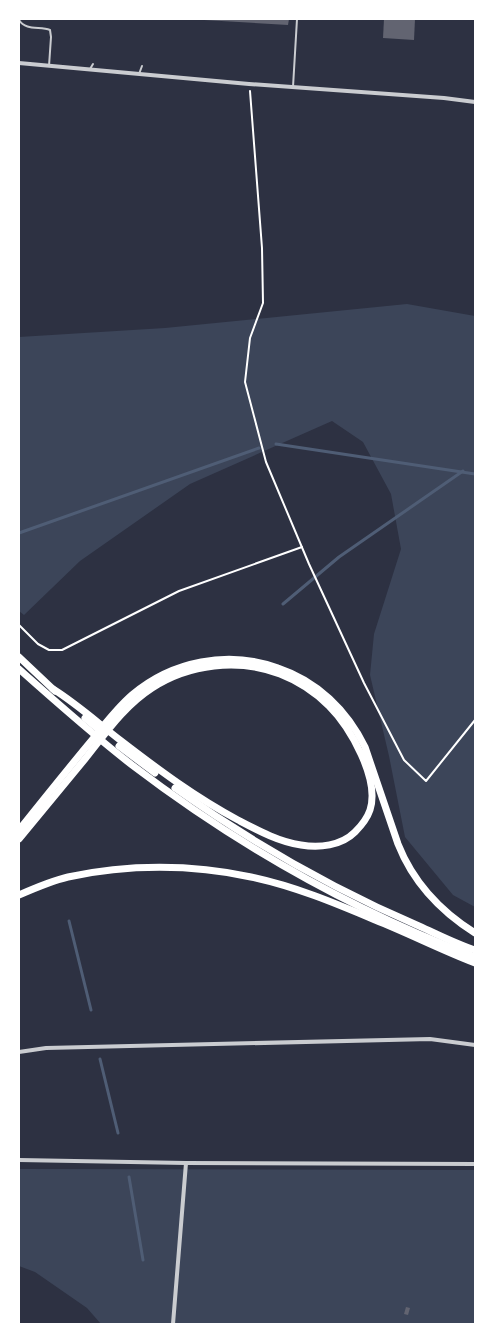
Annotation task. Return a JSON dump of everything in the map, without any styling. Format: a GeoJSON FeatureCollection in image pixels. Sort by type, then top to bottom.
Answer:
{"type":"FeatureCollection","features":[{"type":"Feature","properties":{"kind":"highway"},"geometry":{"type":"LineString","coordinates":[[19,657],[76,710],[218,826],[294,872],[334,894],[377,915],[475,957]]}},
{"type":"Feature","properties":{"kind":"highway"},"geometry":{"type":"LineString","coordinates":[[19,830],[113,715],[132,695],[172,671],[194,663],[221,659],[243,659],[264,663],[304,679],[320,690],[347,716],[365,747],[398,844],[404,859],[414,876],[428,896],[440,907],[475,933]]}},
{"type":"Feature","properties":{"kind":"highway"},"geometry":{"type":"LineString","coordinates":[[19,839],[118,717],[138,698],[152,688],[182,673],[196,669],[225,665],[263,669],[280,674],[312,692],[328,705],[349,731],[366,767],[370,780],[372,796],[371,808],[365,820],[351,836],[341,842],[316,846],[292,844],[252,827],[218,809],[137,761]]}},
{"type":"Feature","properties":{"kind":"highway"},"geometry":{"type":"LineString","coordinates":[[19,669],[81,724],[137,761],[196,803],[275,853],[323,880],[395,916],[475,950]]}},
{"type":"Feature","properties":{"kind":"highway"},"geometry":{"type":"LineString","coordinates":[[19,895],[66,878],[102,871],[140,868],[210,870],[251,877],[283,885],[376,920],[475,962]]}},
{"type":"Feature","properties":{"kind":"street"},"geometry":{"type":"LineString","coordinates":[[19,63],[249,84],[444,98],[475,102]]}},
{"type":"Feature","properties":{"kind":"street"},"geometry":{"type":"LineString","coordinates":[[19,1052],[46,1048],[430,1039],[475,1045]]}},
{"type":"Feature","properties":{"kind":"street"},"geometry":{"type":"LineString","coordinates":[[19,1160],[186,1163],[475,1164]]}},
{"type":"Feature","properties":{"kind":"street"},"geometry":{"type":"LineString","coordinates":[[173,1324],[186,1163]]}},
{"type":"Feature","properties":{"kind":"lane"},"geometry":{"type":"LineString","coordinates":[[293,87],[297,19]]}},
{"type":"Feature","properties":{"kind":"lane"},"geometry":{"type":"LineString","coordinates":[[19,20],[20,23],[27,27],[50,30],[49,66]]}},
{"type":"Feature","properties":{"kind":"lane"},"geometry":{"type":"LineString","coordinates":[[90,70],[93,64]]}},
{"type":"Feature","properties":{"kind":"lane"},"geometry":{"type":"LineString","coordinates":[[139,74],[142,66]]}},
{"type":"Feature","properties":{"kind":"path"},"geometry":{"type":"LineString","coordinates":[[249,84],[262,248],[262,303],[250,338],[245,382],[266,462],[309,564],[364,683],[404,760],[426,781],[475,720]]}},
{"type":"Feature","properties":{"kind":"path"},"geometry":{"type":"LineString","coordinates":[[19,625],[38,644],[49,650],[62,650],[179,591],[302,547]]}},
{"type":"Feature","properties":{"kind":"shaded area"},"geometry":{"type":"Polygon","coordinates":[[[407,304],[475,316],[475,907],[453,895],[405,837],[389,756],[370,675],[374,634],[401,549],[391,494],[363,442],[332,421],[190,484],[80,561],[24,615],[19,611],[19,337],[165,328],[407,304]]]}},
{"type":"Feature","properties":{"kind":"shaded area"},"geometry":{"type":"Polygon","coordinates":[[[19,1169],[475,1170],[475,1324],[101,1324],[87,1308],[35,1272],[19,1266],[19,1169]]]}},
{"type":"Feature","properties":{"kind":"building"},"geometry":{"type":"Polygon","coordinates":[[[204,19],[289,19],[288,25],[204,19]]]}},
{"type":"Feature","properties":{"kind":"building"},"geometry":{"type":"Polygon","coordinates":[[[384,19],[415,19],[414,40],[383,38],[384,19]]]}},
{"type":"Feature","properties":{"kind":"building"},"geometry":{"type":"Polygon","coordinates":[[[406,1307],[410,1308],[408,1315],[404,1314],[406,1307]]]}},
{"type":"Feature","properties":{"kind":"waterway"},"geometry":{"type":"LineString","coordinates":[[276,444],[475,474]]}},
{"type":"Feature","properties":{"kind":"waterway"},"geometry":{"type":"LineString","coordinates":[[19,533],[259,448]]}},
{"type":"Feature","properties":{"kind":"waterway"},"geometry":{"type":"LineString","coordinates":[[283,604],[339,557],[463,471]]}},
{"type":"Feature","properties":{"kind":"waterway"},"geometry":{"type":"LineString","coordinates":[[69,921],[91,1010]]}},
{"type":"Feature","properties":{"kind":"waterway"},"geometry":{"type":"LineString","coordinates":[[100,1059],[118,1133]]}},
{"type":"Feature","properties":{"kind":"waterway"},"geometry":{"type":"LineString","coordinates":[[129,1177],[143,1260]]}}]}
